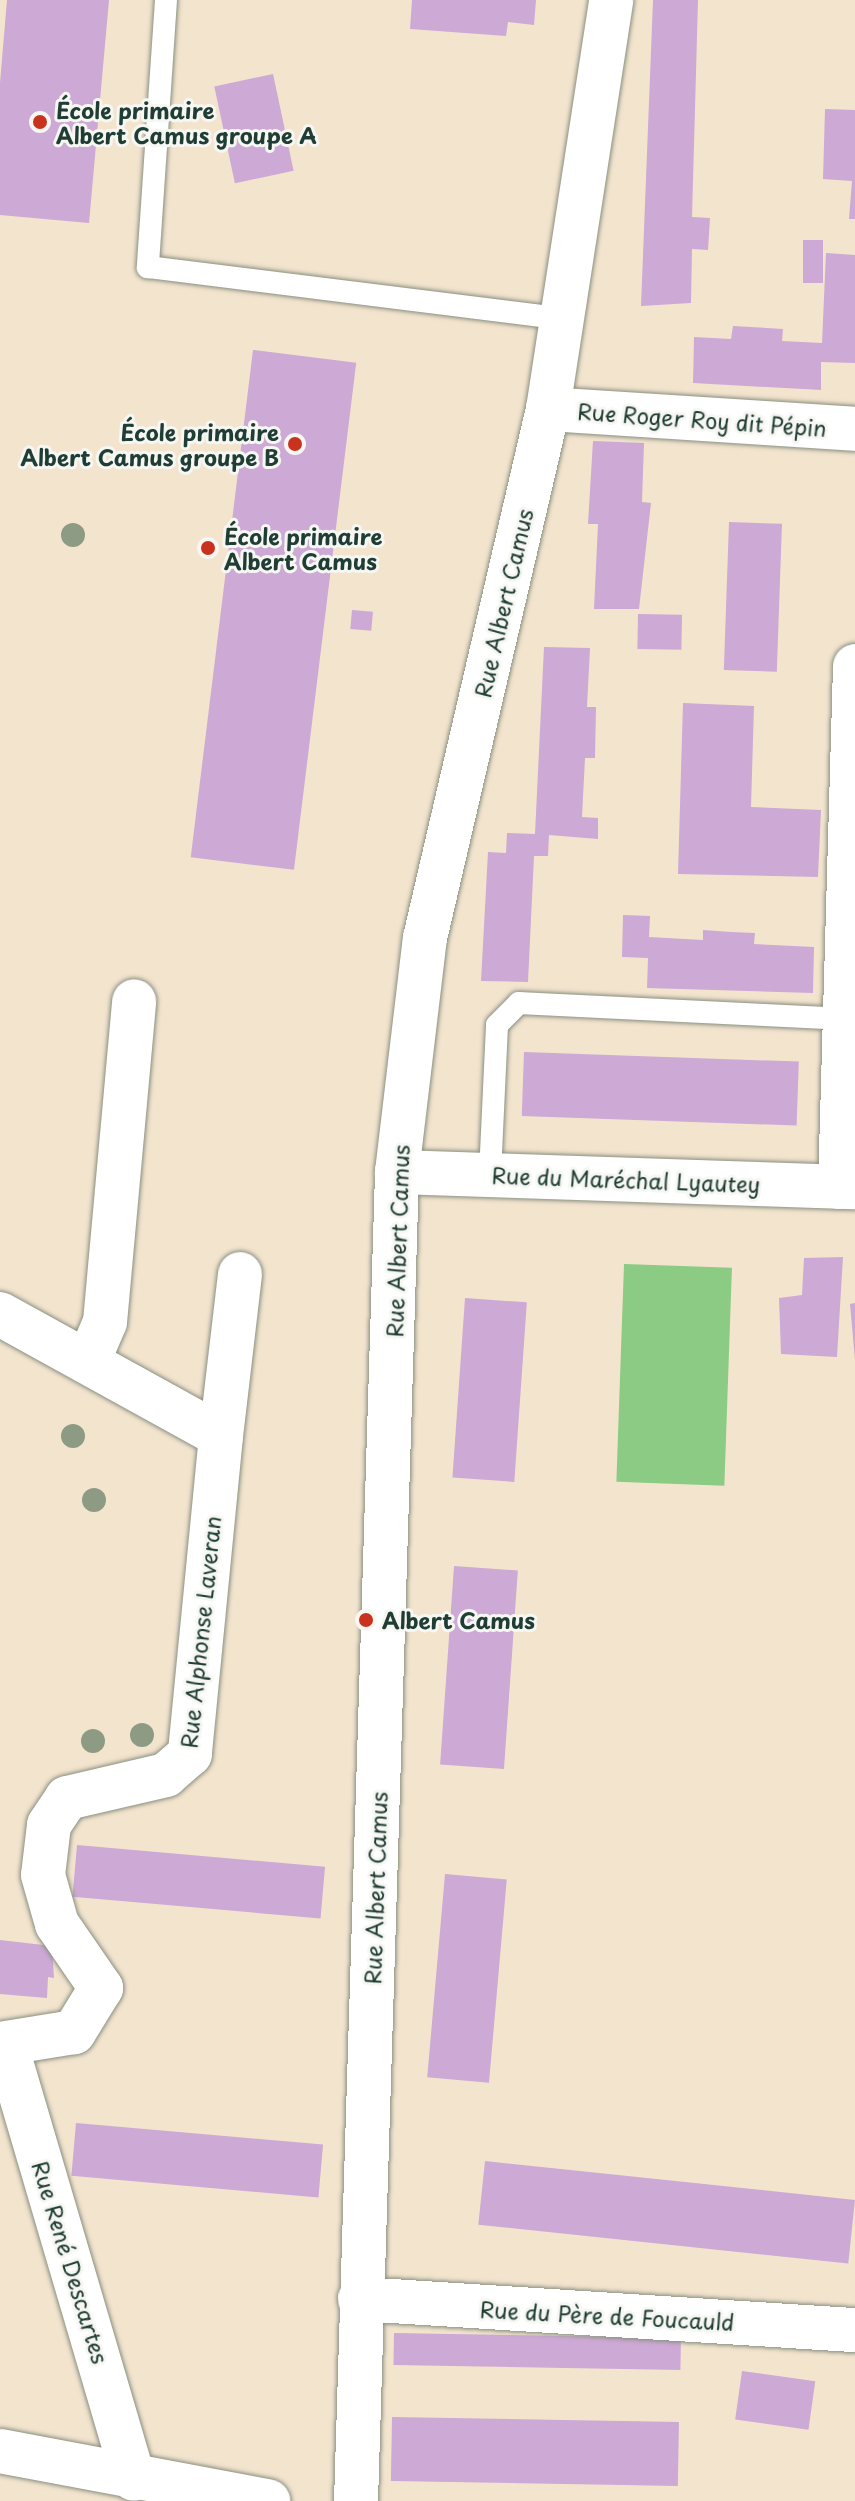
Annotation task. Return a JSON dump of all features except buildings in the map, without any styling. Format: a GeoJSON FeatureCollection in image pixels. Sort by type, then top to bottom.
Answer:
{"type":"FeatureCollection","features":[{"type":"Feature","properties":{"kind":"street","name":"Rue Albert Camus"},"geometry":{"type":"LineString","coordinates":[[356,2501],[397,1172],[425,938],[548,409],[565,319],[611,0]]}},
{"type":"Feature","properties":{"kind":"street","name":"Rue Roger Roy dit Pépin"},"geometry":{"type":"LineString","coordinates":[[548,409],[855,429]]}},
{"type":"Feature","properties":{"kind":"street"},"geometry":{"type":"LineString","coordinates":[[847,1187],[841,1019],[855,666]]}},
{"type":"Feature","properties":{"kind":"street"},"geometry":{"type":"LineString","coordinates":[[88,1362],[105,1322],[134,1001]]}},
{"type":"Feature","properties":{"kind":"street","name":"Rue du Maréchal Lyautey"},"geometry":{"type":"LineString","coordinates":[[397,1172],[847,1187]]}},
{"type":"Feature","properties":{"kind":"street"},"geometry":{"type":"LineString","coordinates":[[0,1314],[221,1436],[240,1274]]}},
{"type":"Feature","properties":{"kind":"street","name":"Rue Alphonse Laveran"},"geometry":{"type":"LineString","coordinates":[[3,2045],[74,2032],[101,1988],[57,1924],[43,1875],[49,1825],[67,1798],[166,1775],[190,1754],[221,1436]]}},
{"type":"Feature","properties":{"kind":"street","name":"Rue René Descartes"},"geometry":{"type":"LineString","coordinates":[[3,2045],[134,2479]]}},
{"type":"Feature","properties":{"kind":"street","name":"Rue du Père de Foucauld"},"geometry":{"type":"LineString","coordinates":[[360,2299],[855,2330]]}},
{"type":"Feature","properties":{"kind":"street"},"geometry":{"type":"LineString","coordinates":[[0,2451],[134,2479],[268,2501]]}},
{"type":"Feature","properties":{"kind":"lane"},"geometry":{"type":"LineString","coordinates":[[166,0],[148,267],[565,319]]}},
{"type":"Feature","properties":{"kind":"lane"},"geometry":{"type":"LineString","coordinates":[[490,1174],[497,1025],[519,1003],[841,1019]]}},
{"type":"Feature","properties":{"kind":"green space"},"geometry":{"type":"Polygon","coordinates":[[[624,1264],[732,1268],[724,1486],[616,1482],[624,1264]]]}},
{"type":"Feature","properties":{"kind":"place","name":"École primaire Albert Camus groupe A"},"geometry":{"type":"Point","coordinates":[40,122]}},
{"type":"Feature","properties":{"kind":"place","name":"École primaire Albert Camus groupe B"},"geometry":{"type":"Point","coordinates":[295,444]}},
{"type":"Feature","properties":{"kind":"place","name":"École primaire Albert Camus"},"geometry":{"type":"Point","coordinates":[208,548]}},
{"type":"Feature","properties":{"kind":"place","name":"Albert Camus"},"geometry":{"type":"Point","coordinates":[366,1620]}}]}
